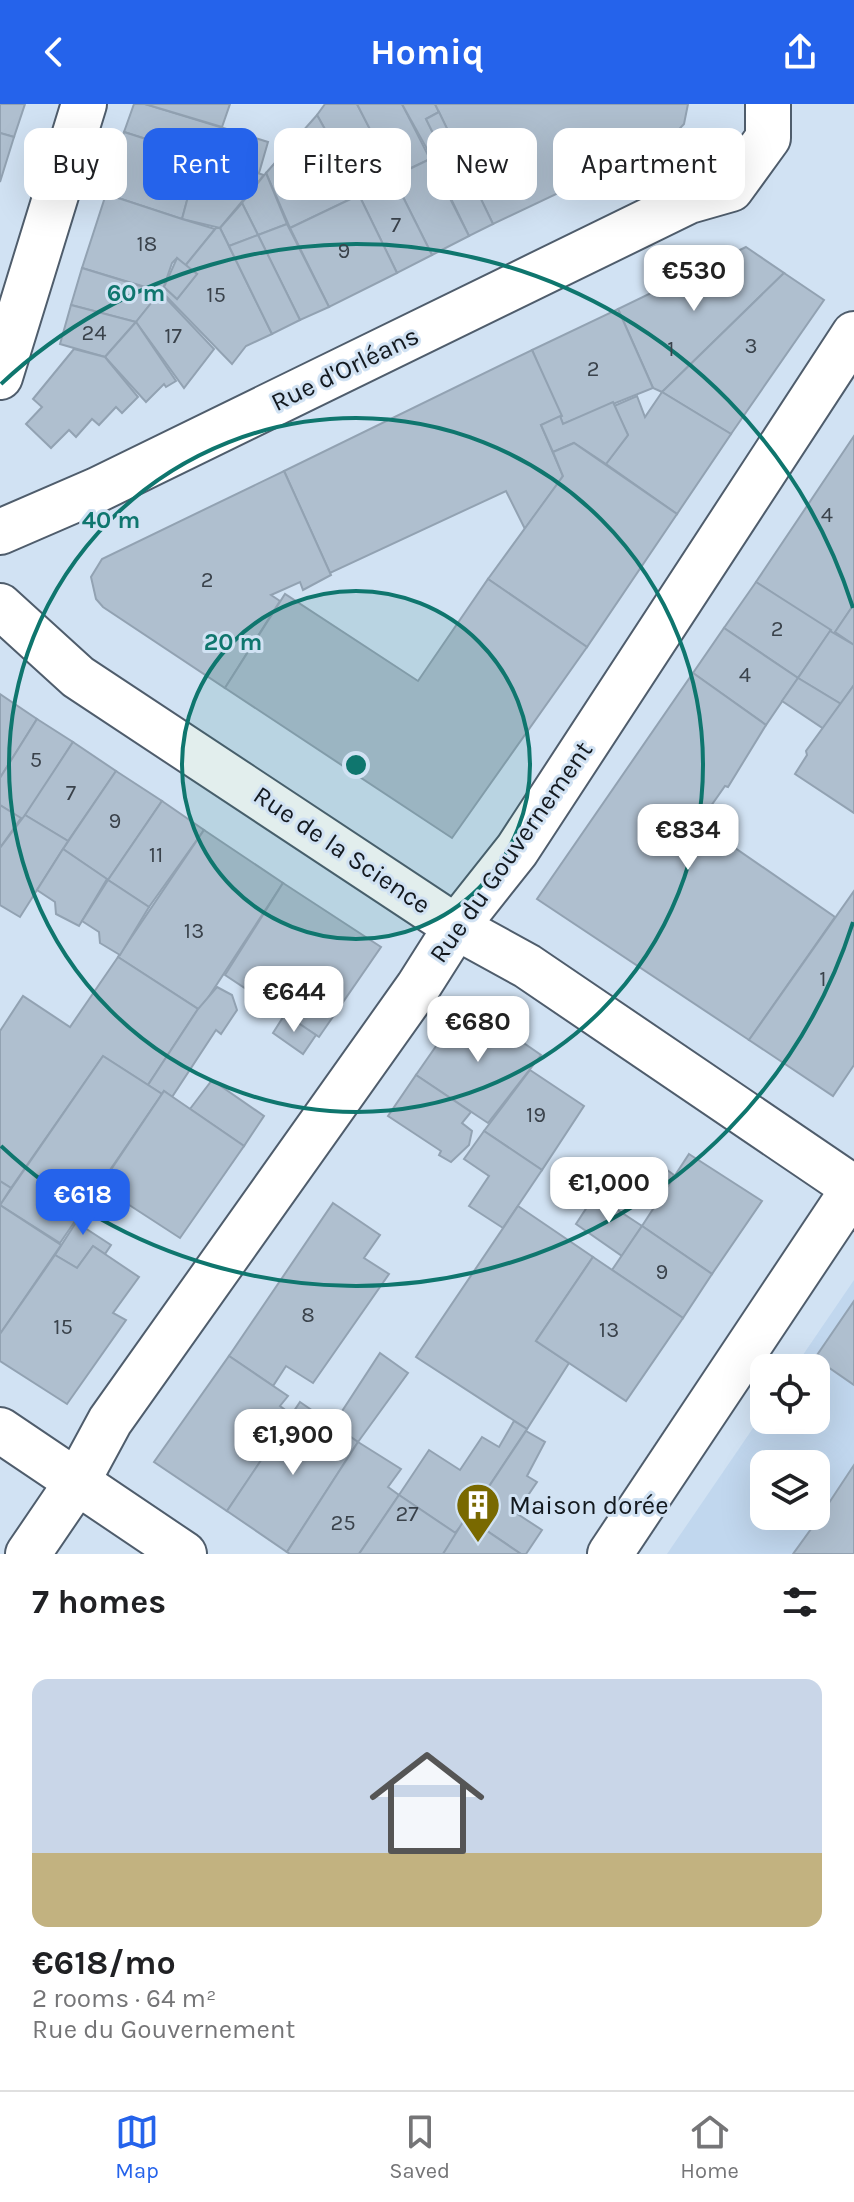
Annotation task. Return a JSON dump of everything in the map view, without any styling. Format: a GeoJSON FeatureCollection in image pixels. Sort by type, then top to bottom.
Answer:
{"type":"FeatureCollection","features":[{"type":"Feature","properties":{"kind":"street"},"geometry":{"type":"LineString","coordinates":[[0,377],[84,104]]}},
{"type":"Feature","properties":{"kind":"street","name":"Rue d'Orléans"},"geometry":{"type":"LineString","coordinates":[[0,532],[97,490],[689,201],[731,189],[768,121]]}},
{"type":"Feature","properties":{"kind":"street","name":"Rue du Gouvernement"},"geometry":{"type":"LineString","coordinates":[[28,1554],[77,1482],[110,1421],[418,987],[456,927],[517,850],[854,334]]}},
{"type":"Feature","properties":{"kind":"street","name":"Rue de la Science"},"geometry":{"type":"LineString","coordinates":[[0,606],[78,677],[456,927],[527,966],[854,1188]]}},
{"type":"Feature","properties":{"kind":"street"},"geometry":{"type":"LineString","coordinates":[[610,1554],[854,1188]]}},
{"type":"Feature","properties":{"kind":"street"},"geometry":{"type":"LineString","coordinates":[[0,1430],[184,1554]]}},
{"type":"Feature","properties":{"kind":"shaded area"},"geometry":{"type":"Polygon","coordinates":[[[854,1280],[854,1554],[667,1554],[750,1432],[830,1434],[830,1354],[804,1354],[854,1280]]]}},
{"type":"Feature","properties":{"kind":"building"},"geometry":{"type":"Polygon","coordinates":[[[0,104],[25,104],[14,137],[0,133],[0,104]]]}},
{"type":"Feature","properties":{"kind":"building"},"geometry":{"type":"Polygon","coordinates":[[[134,104],[145,104],[223,128],[143,128],[143,138],[127,133],[125,128],[134,104]]]}},
{"type":"Feature","properties":{"kind":"building"},"geometry":{"type":"Polygon","coordinates":[[[145,104],[230,104],[222,127],[145,104]]]}},
{"type":"Feature","properties":{"kind":"building"},"geometry":{"type":"Polygon","coordinates":[[[325,104],[357,104],[369,128],[324,128],[317,115],[325,104]]]}},
{"type":"Feature","properties":{"kind":"building"},"geometry":{"type":"Polygon","coordinates":[[[357,104],[402,104],[427,153],[427,160],[411,168],[411,128],[369,128],[357,104]]]}},
{"type":"Feature","properties":{"kind":"building"},"geometry":{"type":"Polygon","coordinates":[[[402,104],[435,104],[439,112],[426,119],[430,128],[427,128],[427,149],[402,104]]]}},
{"type":"Feature","properties":{"kind":"building"},"geometry":{"type":"Polygon","coordinates":[[[435,104],[688,104],[680,128],[553,128],[553,196],[493,224],[481,200],[537,200],[537,128],[447,128],[435,104]]]}},
{"type":"Feature","properties":{"kind":"building"},"geometry":{"type":"Polygon","coordinates":[[[439,112],[447,128],[430,128],[426,119],[439,112]]]}},
{"type":"Feature","properties":{"kind":"building"},"geometry":{"type":"Polygon","coordinates":[[[317,115],[324,128],[306,128],[317,115]]]}},
{"type":"Feature","properties":{"kind":"building"},"geometry":{"type":"Polygon","coordinates":[[[0,133],[14,137],[0,182],[0,133]]]}},
{"type":"Feature","properties":{"kind":"building"},"geometry":{"type":"Polygon","coordinates":[[[127,133],[143,138],[143,200],[187,200],[182,219],[124,200],[127,200],[127,133]]]}},
{"type":"Feature","properties":{"kind":"building"},"geometry":{"type":"Polygon","coordinates":[[[258,139],[268,142],[258,173],[258,139]]]}},
{"type":"Feature","properties":{"kind":"building"},"geometry":{"type":"Polygon","coordinates":[[[427,160],[427,200],[451,200],[469,236],[432,255],[404,200],[411,200],[411,168],[427,160]]]}},
{"type":"Feature","properties":{"kind":"building"},"geometry":{"type":"Polygon","coordinates":[[[274,164],[274,191],[266,173],[274,164]]]}},
{"type":"Feature","properties":{"kind":"building"},"geometry":{"type":"Polygon","coordinates":[[[266,173],[274,200],[277,200],[287,224],[258,235],[242,203],[244,200],[258,200],[258,183],[266,173]]]}},
{"type":"Feature","properties":{"kind":"building"},"geometry":{"type":"Polygon","coordinates":[[[104,200],[125,200],[215,229],[185,266],[177,258],[172,263],[162,292],[82,268],[104,200]]]}},
{"type":"Feature","properties":{"kind":"building"},"geometry":{"type":"Polygon","coordinates":[[[187,200],[243,200],[220,228],[182,219],[187,200]]]}},
{"type":"Feature","properties":{"kind":"building"},"geometry":{"type":"Polygon","coordinates":[[[278,200],[348,200],[290,228],[278,200]]]}},
{"type":"Feature","properties":{"kind":"building"},"geometry":{"type":"Polygon","coordinates":[[[349,200],[361,200],[397,273],[329,307],[290,228],[349,200]]]}},
{"type":"Feature","properties":{"kind":"building"},"geometry":{"type":"Polygon","coordinates":[[[361,200],[404,200],[432,255],[397,273],[361,200]]]}},
{"type":"Feature","properties":{"kind":"building"},"geometry":{"type":"Polygon","coordinates":[[[452,200],[481,200],[493,224],[469,236],[452,200]]]}},
{"type":"Feature","properties":{"kind":"building"},"geometry":{"type":"Polygon","coordinates":[[[242,203],[258,235],[229,246],[220,228],[242,203]]]}},
{"type":"Feature","properties":{"kind":"building"},"geometry":{"type":"Polygon","coordinates":[[[287,224],[329,307],[300,320],[258,235],[287,224]]]}},
{"type":"Feature","properties":{"kind":"building"},"geometry":{"type":"Polygon","coordinates":[[[216,228],[220,228],[272,334],[246,346],[232,364],[162,292],[164,287],[177,299],[197,274],[185,266],[216,228]]]}},
{"type":"Feature","properties":{"kind":"building"},"geometry":{"type":"Polygon","coordinates":[[[258,235],[300,320],[272,334],[229,246],[258,235]]]}},
{"type":"Feature","properties":{"kind":"building"},"geometry":{"type":"Polygon","coordinates":[[[746,247],[784,273],[662,392],[653,388],[618,309],[746,247]]]}},
{"type":"Feature","properties":{"kind":"building"},"geometry":{"type":"Polygon","coordinates":[[[177,258],[197,274],[177,299],[164,287],[177,258]]]}},
{"type":"Feature","properties":{"kind":"building"},"geometry":{"type":"Polygon","coordinates":[[[82,268],[160,292],[136,322],[71,305],[82,268]]]}},
{"type":"Feature","properties":{"kind":"building"},"geometry":{"type":"Polygon","coordinates":[[[784,273],[824,300],[731,434],[662,392],[784,273]]]}},
{"type":"Feature","properties":{"kind":"building"},"geometry":{"type":"Polygon","coordinates":[[[160,292],[214,349],[184,388],[136,322],[160,292]]]}},
{"type":"Feature","properties":{"kind":"building"},"geometry":{"type":"Polygon","coordinates":[[[71,305],[136,322],[105,357],[60,344],[71,305]]]}},
{"type":"Feature","properties":{"kind":"building"},"geometry":{"type":"Polygon","coordinates":[[[618,309],[653,388],[563,424],[532,350],[618,309]]]}},
{"type":"Feature","properties":{"kind":"building"},"geometry":{"type":"Polygon","coordinates":[[[136,322],[176,381],[166,387],[164,384],[146,402],[105,357],[136,322]]]}},
{"type":"Feature","properties":{"kind":"building"},"geometry":{"type":"Polygon","coordinates":[[[74,349],[105,357],[138,397],[122,413],[116,407],[99,425],[92,419],[76,437],[69,430],[51,448],[26,424],[42,407],[33,399],[74,349]]]}},
{"type":"Feature","properties":{"kind":"building"},"geometry":{"type":"Polygon","coordinates":[[[532,350],[562,416],[541,425],[563,476],[525,529],[506,491],[330,573],[284,471],[532,350]]]}},
{"type":"Feature","properties":{"kind":"building"},"geometry":{"type":"Polygon","coordinates":[[[662,392],[731,434],[677,514],[606,464],[628,435],[614,406],[637,396],[645,417],[662,392]]]}},
{"type":"Feature","properties":{"kind":"building"},"geometry":{"type":"Polygon","coordinates":[[[613,402],[628,435],[606,464],[574,443],[553,452],[541,425],[560,416],[563,424],[613,402]]]}},
{"type":"Feature","properties":{"kind":"building"},"geometry":{"type":"Polygon","coordinates":[[[854,436],[854,604],[834,634],[756,582],[854,436]]]}},
{"type":"Feature","properties":{"kind":"building"},"geometry":{"type":"Polygon","coordinates":[[[574,443],[677,514],[587,647],[488,579],[563,476],[553,452],[574,443]]]}},
{"type":"Feature","properties":{"kind":"building"},"geometry":{"type":"Polygon","coordinates":[[[284,471],[331,575],[303,590],[300,582],[271,595],[280,601],[225,688],[103,607],[96,599],[91,577],[102,559],[284,471]]]}},
{"type":"Feature","properties":{"kind":"building"},"geometry":{"type":"Polygon","coordinates":[[[488,579],[587,647],[452,838],[225,688],[285,594],[418,681],[488,579]]]}},
{"type":"Feature","properties":{"kind":"building"},"geometry":{"type":"Polygon","coordinates":[[[756,582],[831,630],[798,678],[724,628],[756,582]]]}},
{"type":"Feature","properties":{"kind":"building"},"geometry":{"type":"Polygon","coordinates":[[[854,604],[854,645],[835,632],[854,604]]]}},
{"type":"Feature","properties":{"kind":"building"},"geometry":{"type":"Polygon","coordinates":[[[724,628],[798,678],[766,725],[693,673],[724,628]]]}},
{"type":"Feature","properties":{"kind":"building"},"geometry":{"type":"Polygon","coordinates":[[[830,631],[854,645],[854,685],[841,704],[798,678],[830,631]]]}},
{"type":"Feature","properties":{"kind":"building"},"geometry":{"type":"Polygon","coordinates":[[[693,673],[766,725],[728,787],[725,786],[699,823],[835,917],[749,1040],[537,899],[693,673]]]}},
{"type":"Feature","properties":{"kind":"building"},"geometry":{"type":"Polygon","coordinates":[[[798,678],[841,704],[824,729],[782,701],[798,678]]]}},
{"type":"Feature","properties":{"kind":"building"},"geometry":{"type":"Polygon","coordinates":[[[854,685],[854,813],[795,774],[807,755],[806,751],[854,685]]]}},
{"type":"Feature","properties":{"kind":"building"},"geometry":{"type":"Polygon","coordinates":[[[0,694],[37,719],[0,778],[0,694]]]}},
{"type":"Feature","properties":{"kind":"building"},"geometry":{"type":"Polygon","coordinates":[[[37,719],[73,742],[23,820],[0,805],[0,778],[37,719]]]}},
{"type":"Feature","properties":{"kind":"building"},"geometry":{"type":"Polygon","coordinates":[[[73,742],[116,771],[68,841],[25,815],[73,742]]]}},
{"type":"Feature","properties":{"kind":"building"},"geometry":{"type":"Polygon","coordinates":[[[116,771],[162,801],[108,880],[63,849],[116,771]]]}},
{"type":"Feature","properties":{"kind":"building"},"geometry":{"type":"Polygon","coordinates":[[[162,801],[204,830],[149,907],[108,880],[162,801]]]}},
{"type":"Feature","properties":{"kind":"building"},"geometry":{"type":"Polygon","coordinates":[[[0,805],[21,818],[0,848],[0,805]]]}},
{"type":"Feature","properties":{"kind":"building"},"geometry":{"type":"Polygon","coordinates":[[[25,815],[68,841],[20,917],[0,905],[0,848],[25,815]]]}},
{"type":"Feature","properties":{"kind":"building"},"geometry":{"type":"Polygon","coordinates":[[[204,830],[283,883],[200,1010],[118,957],[204,830]]]}},
{"type":"Feature","properties":{"kind":"building"},"geometry":{"type":"Polygon","coordinates":[[[63,849],[107,879],[79,926],[56,914],[55,902],[37,890],[63,849]]]}},
{"type":"Feature","properties":{"kind":"building"},"geometry":{"type":"Polygon","coordinates":[[[108,880],[149,907],[120,955],[100,943],[99,932],[82,921],[108,880]]]}},
{"type":"Feature","properties":{"kind":"building"},"geometry":{"type":"Polygon","coordinates":[[[283,883],[381,947],[319,1037],[225,975],[283,883]]]}},
{"type":"Feature","properties":{"kind":"building"},"geometry":{"type":"Polygon","coordinates":[[[854,891],[854,1065],[833,1096],[749,1040],[854,891]]]}},
{"type":"Feature","properties":{"kind":"building"},"geometry":{"type":"Polygon","coordinates":[[[118,957],[198,1009],[148,1085],[103,1056],[11,1188],[0,1181],[0,1031],[23,996],[70,1027],[118,957]]]}},
{"type":"Feature","properties":{"kind":"building"},"geometry":{"type":"Polygon","coordinates":[[[217,987],[232,995],[237,1010],[221,1034],[216,1030],[172,1097],[164,1091],[162,1094],[148,1085],[198,1009],[217,987]]]}},
{"type":"Feature","properties":{"kind":"building"},"geometry":{"type":"Polygon","coordinates":[[[466,1003],[541,1055],[488,1123],[416,1075],[466,1003]]]}},
{"type":"Feature","properties":{"kind":"building"},"geometry":{"type":"Polygon","coordinates":[[[285,1014],[316,1035],[303,1054],[273,1033],[285,1014]]]}},
{"type":"Feature","properties":{"kind":"building"},"geometry":{"type":"Polygon","coordinates":[[[103,1056],[162,1094],[60,1243],[0,1205],[103,1056]]]}},
{"type":"Feature","properties":{"kind":"building"},"geometry":{"type":"Polygon","coordinates":[[[530,1070],[584,1106],[542,1170],[484,1131],[530,1070]]]}},
{"type":"Feature","properties":{"kind":"building"},"geometry":{"type":"Polygon","coordinates":[[[416,1075],[471,1112],[462,1123],[472,1131],[469,1145],[451,1162],[439,1155],[441,1151],[388,1116],[416,1075]]]}},
{"type":"Feature","properties":{"kind":"building"},"geometry":{"type":"Polygon","coordinates":[[[212,1080],[264,1116],[244,1146],[190,1109],[212,1080]]]}},
{"type":"Feature","properties":{"kind":"building"},"geometry":{"type":"Polygon","coordinates":[[[164,1091],[244,1146],[180,1238],[100,1186],[164,1091]]]}},
{"type":"Feature","properties":{"kind":"building"},"geometry":{"type":"Polygon","coordinates":[[[484,1131],[542,1170],[503,1228],[469,1206],[489,1176],[464,1159],[484,1131]]]}},
{"type":"Feature","properties":{"kind":"building"},"geometry":{"type":"Polygon","coordinates":[[[689,1154],[762,1201],[712,1274],[642,1226],[689,1154]]]}},
{"type":"Feature","properties":{"kind":"building"},"geometry":{"type":"Polygon","coordinates":[[[663,1167],[674,1175],[657,1203],[644,1195],[646,1183],[651,1174],[663,1167]]]}},
{"type":"Feature","properties":{"kind":"building"},"geometry":{"type":"Polygon","coordinates":[[[0,1181],[11,1188],[0,1205],[0,1181]]]}},
{"type":"Feature","properties":{"kind":"building"},"geometry":{"type":"Polygon","coordinates":[[[95,1193],[104,1199],[85,1228],[111,1245],[105,1254],[93,1246],[77,1268],[55,1255],[95,1193]]]}},
{"type":"Feature","properties":{"kind":"building"},"geometry":{"type":"Polygon","coordinates":[[[595,1195],[642,1226],[622,1256],[576,1224],[595,1195]]]}},
{"type":"Feature","properties":{"kind":"building"},"geometry":{"type":"Polygon","coordinates":[[[333,1203],[380,1235],[364,1258],[389,1274],[313,1383],[286,1366],[273,1386],[229,1356],[333,1203]]]}},
{"type":"Feature","properties":{"kind":"building"},"geometry":{"type":"Polygon","coordinates":[[[0,1205],[61,1245],[0,1334],[0,1205]]]}},
{"type":"Feature","properties":{"kind":"building"},"geometry":{"type":"Polygon","coordinates":[[[518,1206],[593,1257],[536,1341],[569,1363],[527,1429],[416,1357],[518,1206]]]}},
{"type":"Feature","properties":{"kind":"building"},"geometry":{"type":"Polygon","coordinates":[[[642,1226],[712,1274],[683,1318],[612,1270],[642,1226]]]}},
{"type":"Feature","properties":{"kind":"building"},"geometry":{"type":"Polygon","coordinates":[[[93,1246],[139,1277],[113,1313],[126,1320],[67,1404],[0,1361],[0,1334],[55,1255],[77,1268],[93,1246]]]}},
{"type":"Feature","properties":{"kind":"building"},"geometry":{"type":"Polygon","coordinates":[[[593,1257],[683,1318],[626,1401],[536,1341],[593,1257]]]}},
{"type":"Feature","properties":{"kind":"building"},"geometry":{"type":"Polygon","coordinates":[[[854,1301],[854,1385],[830,1368],[830,1354],[818,1354],[854,1301]]]}},
{"type":"Feature","properties":{"kind":"building"},"geometry":{"type":"Polygon","coordinates":[[[380,1353],[408,1373],[358,1442],[333,1425],[380,1353]]]}},
{"type":"Feature","properties":{"kind":"building"},"geometry":{"type":"Polygon","coordinates":[[[229,1356],[288,1396],[280,1406],[292,1415],[227,1511],[154,1462],[229,1356]]]}},
{"type":"Feature","properties":{"kind":"building"},"geometry":{"type":"Polygon","coordinates":[[[300,1402],[358,1442],[287,1552],[227,1511],[300,1402]]]}},
{"type":"Feature","properties":{"kind":"building"},"geometry":{"type":"Polygon","coordinates":[[[514,1421],[527,1429],[455,1533],[399,1495],[429,1450],[460,1470],[482,1437],[499,1447],[514,1421]]]}},
{"type":"Feature","properties":{"kind":"building"},"geometry":{"type":"Polygon","coordinates":[[[526,1431],[545,1442],[527,1476],[537,1482],[516,1513],[542,1530],[526,1554],[521,1554],[468,1518],[526,1431]]]}},
{"type":"Feature","properties":{"kind":"building"},"geometry":{"type":"Polygon","coordinates":[[[358,1442],[401,1469],[388,1487],[399,1495],[359,1554],[290,1554],[287,1552],[358,1442]]]}},
{"type":"Feature","properties":{"kind":"building"},"geometry":{"type":"Polygon","coordinates":[[[854,1465],[854,1554],[793,1554],[810,1530],[830,1530],[830,1501],[854,1465]]]}},
{"type":"Feature","properties":{"kind":"building"},"geometry":{"type":"Polygon","coordinates":[[[399,1495],[457,1534],[443,1554],[359,1554],[399,1495]]]}},
{"type":"Feature","properties":{"kind":"building","name":"Maison dorée"},"geometry":{"type":"Polygon","coordinates":[[[468,1518],[521,1554],[443,1554],[468,1518]]]}},
{"type":"Feature","properties":{"kind":"place","name":"Maison dorée"},"geometry":{"type":"Point","coordinates":[478,1544]}}]}
